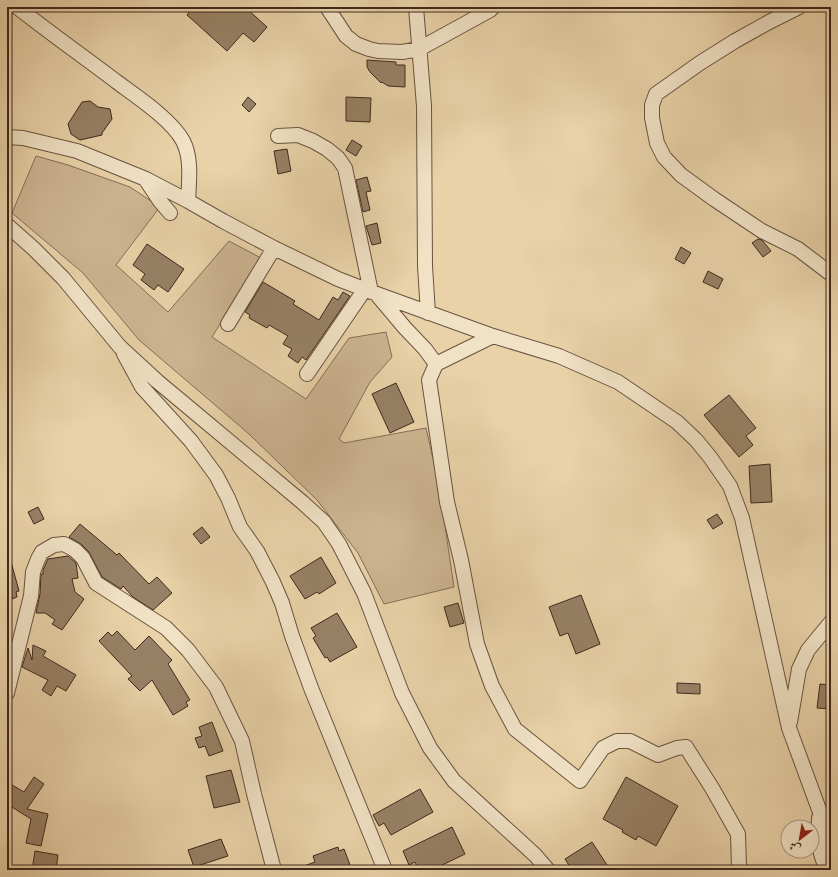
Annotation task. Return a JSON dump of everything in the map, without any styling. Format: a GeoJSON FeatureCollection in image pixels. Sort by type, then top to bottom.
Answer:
{"type":"FeatureCollection","features":[{"type":"Feature","properties":{"kind":"street"},"geometry":{"type":"LineString","coordinates":[[17,7],[145,102],[169,123],[183,140],[188,157],[188,201]]}},
{"type":"Feature","properties":{"kind":"street"},"geometry":{"type":"LineString","coordinates":[[327,7],[346,36],[356,44],[369,50],[402,52],[419,49],[493,7]]}},
{"type":"Feature","properties":{"kind":"street"},"geometry":{"type":"LineString","coordinates":[[416,7],[424,106],[425,266],[428,313]]}},
{"type":"Feature","properties":{"kind":"street"},"geometry":{"type":"LineString","coordinates":[[799,7],[735,41],[700,63],[656,94],[652,105],[652,118],[657,143],[664,158],[681,175],[762,231],[798,249],[831,274]]}},
{"type":"Feature","properties":{"kind":"street"},"geometry":{"type":"LineString","coordinates":[[278,136],[298,134],[326,149],[338,158],[345,168],[371,292],[425,349],[436,364]]}},
{"type":"Feature","properties":{"kind":"street"},"geometry":{"type":"LineString","coordinates":[[7,137],[23,138],[77,152],[146,180],[309,266],[371,292],[428,313],[492,336],[559,356],[618,382],[677,422],[696,440],[730,486],[742,518],[789,728],[831,842]]}},
{"type":"Feature","properties":{"kind":"street"},"geometry":{"type":"LineString","coordinates":[[146,180],[170,213]]}},
{"type":"Feature","properties":{"kind":"street"},"geometry":{"type":"LineString","coordinates":[[7,225],[64,278],[120,347],[324,522],[339,544],[364,593],[402,693],[430,748],[454,781],[535,856],[548,870]]}},
{"type":"Feature","properties":{"kind":"street"},"geometry":{"type":"LineString","coordinates":[[228,324],[274,248]]}},
{"type":"Feature","properties":{"kind":"street"},"geometry":{"type":"LineString","coordinates":[[307,374],[371,292]]}},
{"type":"Feature","properties":{"kind":"street"},"geometry":{"type":"LineString","coordinates":[[492,336],[436,364],[429,380],[447,502],[462,560],[477,644],[492,686],[515,729],[580,781],[603,748],[617,741],[630,741],[658,756],[676,748],[686,748],[712,788],[738,834],[739,867],[742,870]]}},
{"type":"Feature","properties":{"kind":"street"},"geometry":{"type":"LineString","coordinates":[[120,347],[142,387],[191,442],[216,475],[240,526],[257,551],[273,582],[282,603],[311,688],[385,870]]}},
{"type":"Feature","properties":{"kind":"street"},"geometry":{"type":"LineString","coordinates":[[7,693],[31,596],[33,572],[42,552],[54,545],[64,544],[75,550],[83,558],[96,583],[166,628],[188,650],[216,687],[242,741],[274,870]]}},
{"type":"Feature","properties":{"kind":"street"},"geometry":{"type":"LineString","coordinates":[[789,728],[799,669],[808,650],[831,622]]}},
{"type":"Feature","properties":{"kind":"street"},"geometry":{"type":"LineString","coordinates":[[820,813],[818,836],[821,855],[828,870]]}},
{"type":"Feature","properties":{"kind":"shaded area"},"geometry":{"type":"Polygon","coordinates":[[[36,156],[68,165],[130,187],[160,207],[116,265],[168,312],[229,241],[261,258],[212,337],[306,399],[349,338],[386,332],[392,357],[370,382],[339,439],[344,443],[426,428],[439,485],[454,587],[384,604],[358,553],[317,500],[249,434],[139,340],[83,273],[12,213],[36,156]]]}},
{"type":"Feature","properties":{"kind":"building"},"geometry":{"type":"Polygon","coordinates":[[[193,7],[245,7],[267,27],[254,42],[243,33],[227,51],[187,15],[193,7]]]}},
{"type":"Feature","properties":{"kind":"building"},"geometry":{"type":"Polygon","coordinates":[[[367,60],[396,62],[396,65],[405,65],[405,87],[388,86],[382,82],[381,83],[370,72],[367,67],[367,60]]]}},
{"type":"Feature","properties":{"kind":"building"},"geometry":{"type":"Polygon","coordinates":[[[248,97],[256,104],[249,112],[242,105],[248,97]]]}},
{"type":"Feature","properties":{"kind":"building"},"geometry":{"type":"Polygon","coordinates":[[[346,97],[371,98],[370,122],[346,121],[346,97]]]}},
{"type":"Feature","properties":{"kind":"building"},"geometry":{"type":"Polygon","coordinates":[[[90,101],[98,107],[110,109],[112,119],[102,135],[80,140],[71,134],[68,124],[82,102],[90,101]]]}},
{"type":"Feature","properties":{"kind":"building"},"geometry":{"type":"Polygon","coordinates":[[[352,140],[362,146],[356,156],[346,150],[352,140]]]}},
{"type":"Feature","properties":{"kind":"building"},"geometry":{"type":"Polygon","coordinates":[[[287,149],[291,171],[278,174],[274,151],[287,149]]]}},
{"type":"Feature","properties":{"kind":"building"},"geometry":{"type":"Polygon","coordinates":[[[367,177],[371,191],[366,192],[370,210],[363,212],[356,180],[367,177]]]}},
{"type":"Feature","properties":{"kind":"building"},"geometry":{"type":"Polygon","coordinates":[[[377,223],[381,243],[372,245],[366,226],[377,223]]]}},
{"type":"Feature","properties":{"kind":"building"},"geometry":{"type":"Polygon","coordinates":[[[758,239],[762,240],[771,251],[763,257],[752,243],[758,239]]]}},
{"type":"Feature","properties":{"kind":"building"},"geometry":{"type":"Polygon","coordinates":[[[147,244],[184,269],[168,292],[158,285],[154,290],[141,280],[145,274],[133,265],[147,244]]]}},
{"type":"Feature","properties":{"kind":"building"},"geometry":{"type":"Polygon","coordinates":[[[681,247],[691,253],[684,264],[675,259],[681,247]]]}},
{"type":"Feature","properties":{"kind":"building"},"geometry":{"type":"Polygon","coordinates":[[[708,271],[723,279],[718,289],[703,282],[708,271]]]}},
{"type":"Feature","properties":{"kind":"building"},"geometry":{"type":"Polygon","coordinates":[[[263,282],[295,301],[293,304],[319,320],[333,297],[338,300],[343,292],[350,296],[306,360],[302,357],[298,363],[288,356],[292,349],[283,344],[288,336],[269,325],[267,328],[249,318],[250,315],[245,312],[263,282]]]}},
{"type":"Feature","properties":{"kind":"building"},"geometry":{"type":"Polygon","coordinates":[[[396,383],[414,422],[390,433],[372,394],[396,383]]]}},
{"type":"Feature","properties":{"kind":"building"},"geometry":{"type":"Polygon","coordinates":[[[729,395],[756,428],[746,436],[753,445],[739,457],[704,415],[729,395]]]}},
{"type":"Feature","properties":{"kind":"building"},"geometry":{"type":"Polygon","coordinates":[[[770,464],[772,502],[751,503],[749,466],[770,464]]]}},
{"type":"Feature","properties":{"kind":"building"},"geometry":{"type":"Polygon","coordinates":[[[38,507],[44,519],[34,524],[28,512],[38,507]]]}},
{"type":"Feature","properties":{"kind":"building"},"geometry":{"type":"Polygon","coordinates":[[[717,514],[723,523],[713,529],[707,520],[717,514]]]}},
{"type":"Feature","properties":{"kind":"building"},"geometry":{"type":"Polygon","coordinates":[[[80,524],[117,555],[119,553],[149,584],[157,577],[172,593],[153,610],[133,597],[123,586],[121,589],[102,577],[89,552],[81,544],[69,537],[80,524]]]}},
{"type":"Feature","properties":{"kind":"building"},"geometry":{"type":"Polygon","coordinates":[[[202,527],[210,537],[201,544],[193,534],[202,527]]]}},
{"type":"Feature","properties":{"kind":"building"},"geometry":{"type":"Polygon","coordinates":[[[68,556],[76,563],[78,578],[72,579],[75,592],[84,599],[62,630],[52,624],[55,620],[45,613],[36,613],[40,594],[41,574],[43,574],[43,570],[48,559],[68,556]]]}},
{"type":"Feature","properties":{"kind":"building"},"geometry":{"type":"Polygon","coordinates":[[[321,557],[336,583],[319,594],[317,592],[305,599],[290,576],[321,557]]]}},
{"type":"Feature","properties":{"kind":"building"},"geometry":{"type":"Polygon","coordinates":[[[7,558],[10,558],[19,591],[16,592],[17,597],[7,601],[7,558]]]}},
{"type":"Feature","properties":{"kind":"building"},"geometry":{"type":"Polygon","coordinates":[[[581,595],[600,644],[576,654],[568,633],[560,636],[549,607],[581,595]]]}},
{"type":"Feature","properties":{"kind":"building"},"geometry":{"type":"Polygon","coordinates":[[[458,603],[464,623],[450,627],[444,607],[458,603]]]}},
{"type":"Feature","properties":{"kind":"building"},"geometry":{"type":"Polygon","coordinates":[[[337,613],[357,647],[330,662],[327,657],[325,658],[313,638],[316,636],[311,628],[337,613]]]}},
{"type":"Feature","properties":{"kind":"building"},"geometry":{"type":"Polygon","coordinates":[[[117,631],[135,650],[149,636],[172,660],[168,664],[190,700],[186,702],[188,706],[173,715],[152,680],[140,691],[128,679],[132,676],[99,641],[108,632],[112,636],[117,631]]]}},
{"type":"Feature","properties":{"kind":"building"},"geometry":{"type":"Polygon","coordinates":[[[33,645],[46,651],[43,656],[76,675],[66,691],[57,686],[51,696],[42,690],[48,680],[22,667],[28,648],[32,660],[33,645]]]}},
{"type":"Feature","properties":{"kind":"building"},"geometry":{"type":"Polygon","coordinates":[[[677,683],[700,684],[700,694],[677,693],[677,683]]]}},
{"type":"Feature","properties":{"kind":"building"},"geometry":{"type":"Polygon","coordinates":[[[820,684],[831,685],[831,709],[817,708],[820,684]]]}},
{"type":"Feature","properties":{"kind":"building"},"geometry":{"type":"Polygon","coordinates":[[[212,722],[223,751],[209,756],[205,746],[199,748],[195,738],[202,736],[199,727],[212,722]]]}},
{"type":"Feature","properties":{"kind":"building"},"geometry":{"type":"Polygon","coordinates":[[[231,770],[240,802],[214,808],[206,776],[231,770]]]}},
{"type":"Feature","properties":{"kind":"building"},"geometry":{"type":"Polygon","coordinates":[[[34,777],[44,784],[27,809],[48,814],[41,846],[26,843],[31,819],[7,804],[7,782],[24,792],[34,777]]]}},
{"type":"Feature","properties":{"kind":"building"},"geometry":{"type":"Polygon","coordinates":[[[626,777],[678,806],[656,846],[638,836],[636,840],[622,832],[623,830],[603,819],[626,777]]]}},
{"type":"Feature","properties":{"kind":"building"},"geometry":{"type":"Polygon","coordinates":[[[420,789],[433,812],[391,835],[384,823],[379,826],[373,815],[420,789]]]}},
{"type":"Feature","properties":{"kind":"building"},"geometry":{"type":"Polygon","coordinates":[[[452,827],[465,854],[432,870],[419,870],[415,862],[409,865],[403,851],[452,827]]]}},
{"type":"Feature","properties":{"kind":"building"},"geometry":{"type":"Polygon","coordinates":[[[221,839],[228,856],[194,867],[188,850],[221,839]]]}},
{"type":"Feature","properties":{"kind":"building"},"geometry":{"type":"Polygon","coordinates":[[[592,842],[607,865],[605,866],[608,870],[572,870],[565,859],[592,842]]]}},
{"type":"Feature","properties":{"kind":"building"},"geometry":{"type":"Polygon","coordinates":[[[338,847],[339,851],[344,849],[352,870],[296,870],[315,862],[313,856],[338,847]]]}},
{"type":"Feature","properties":{"kind":"building"},"geometry":{"type":"Polygon","coordinates":[[[35,851],[58,855],[56,870],[32,870],[35,851]]]}}]}
